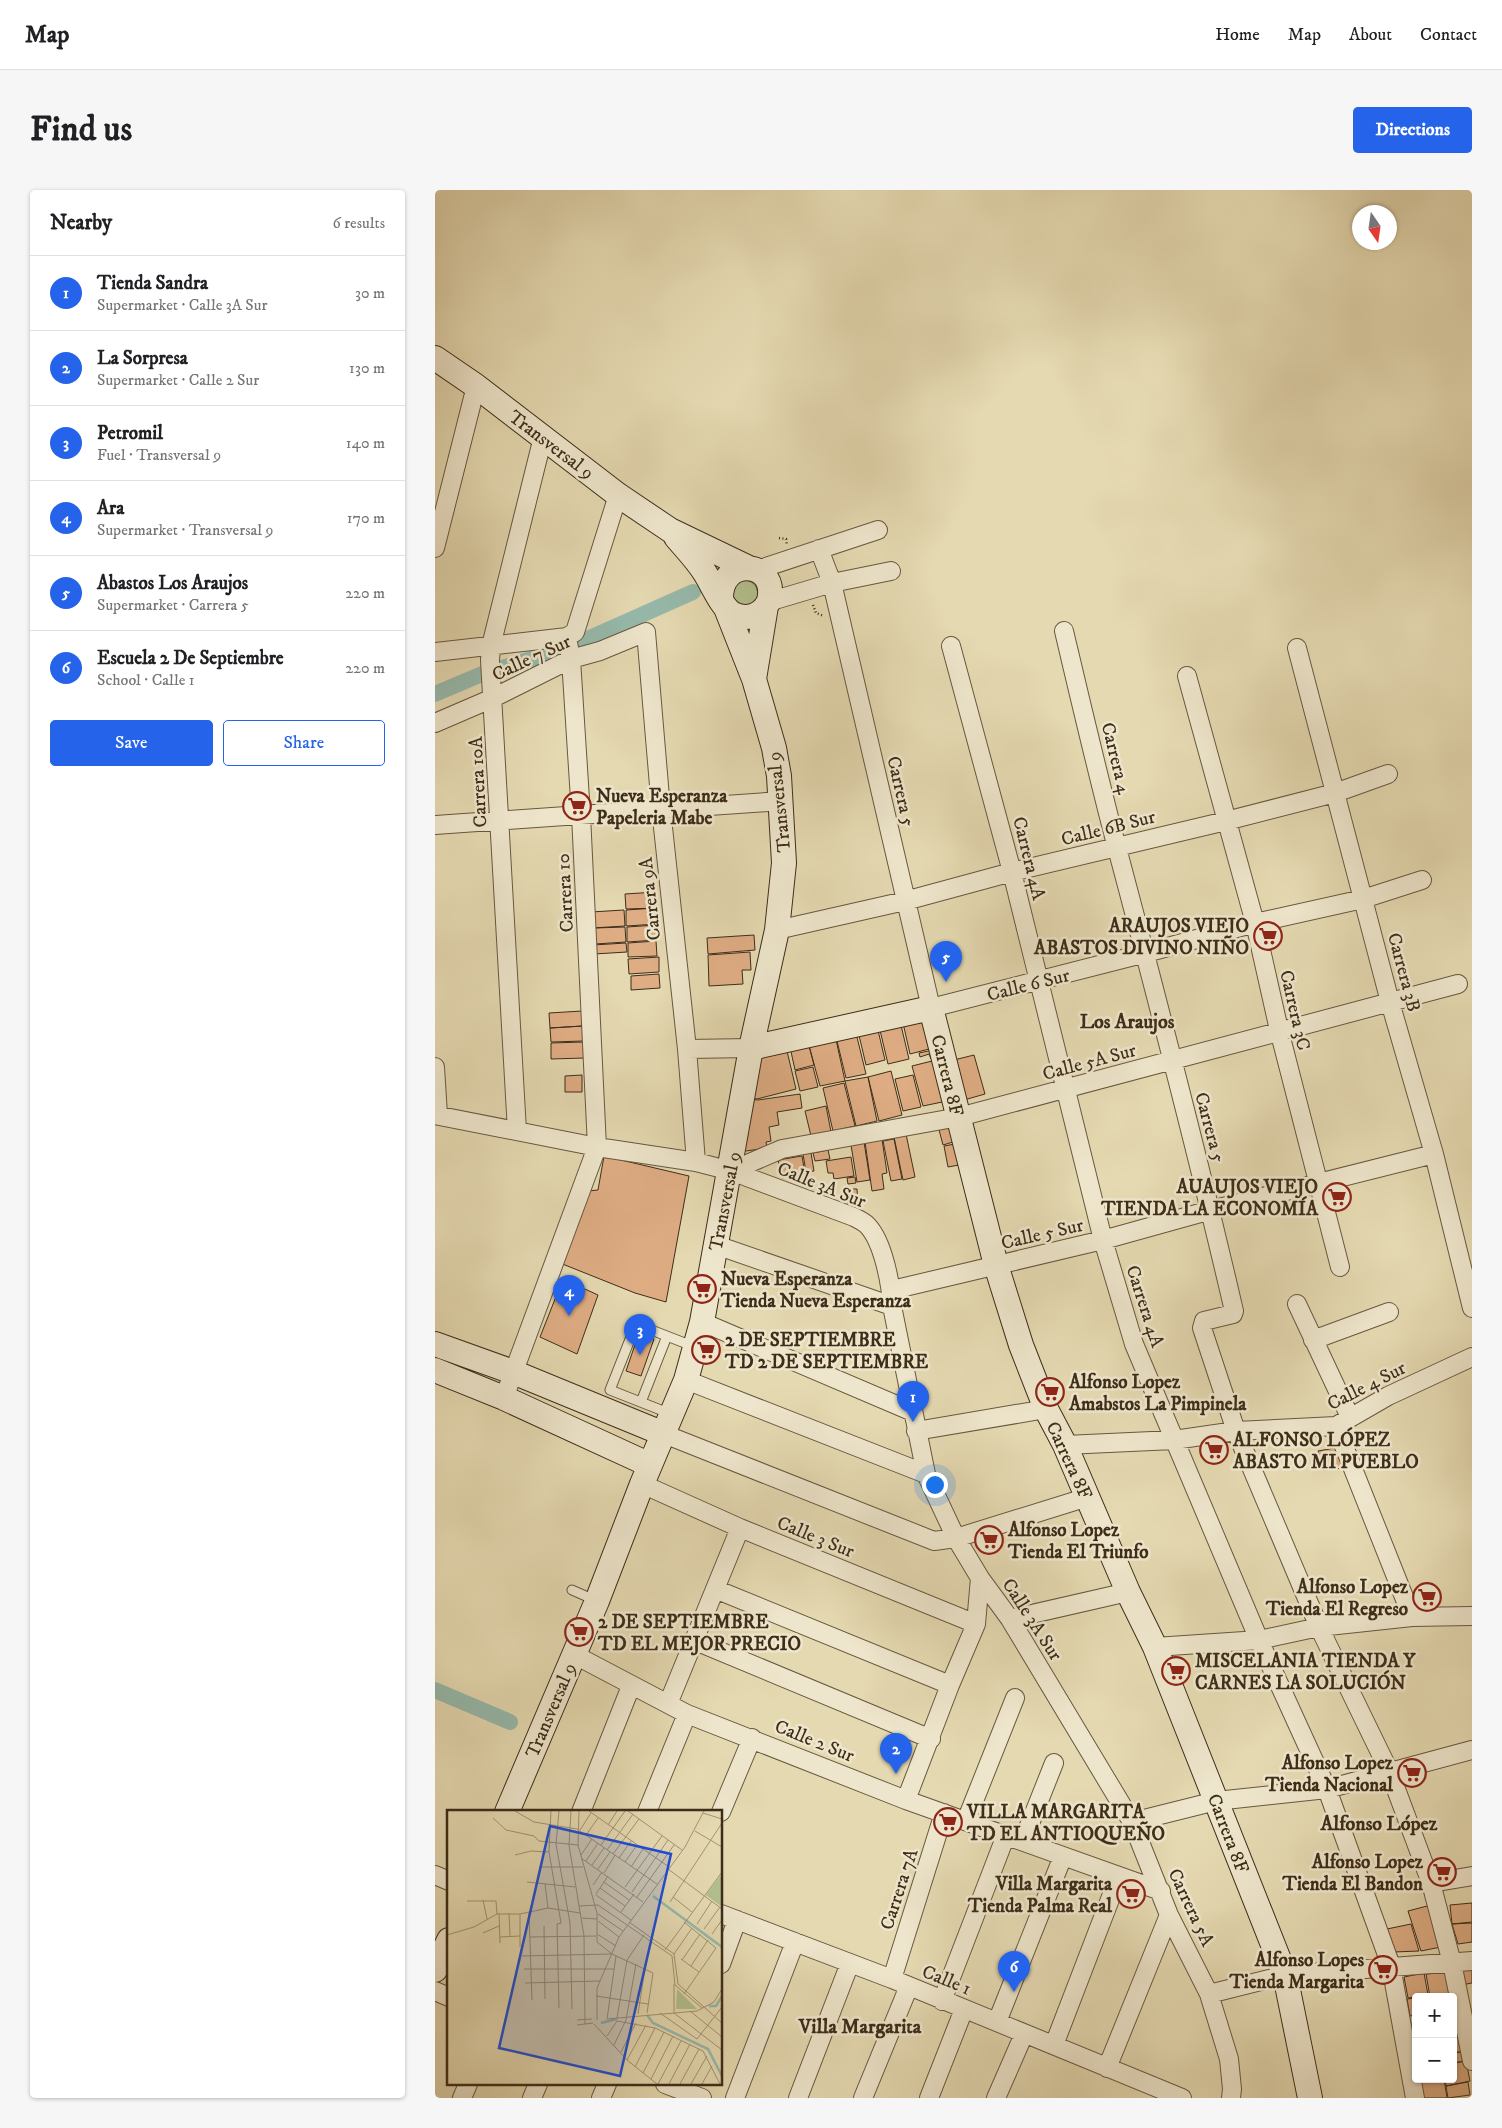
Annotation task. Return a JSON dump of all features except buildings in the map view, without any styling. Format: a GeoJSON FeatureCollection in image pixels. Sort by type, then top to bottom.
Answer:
{"type":"FeatureCollection","features":[{"type":"Feature","properties":{"kind":"street","name":"Transversal 9"},"geometry":{"type":"LineString","coordinates":[[435,358],[476,386],[618,495],[670,530],[753,569]]}},
{"type":"Feature","properties":{"kind":"street"},"geometry":{"type":"LineString","coordinates":[[435,548],[476,386]]}},
{"type":"Feature","properties":{"kind":"street","name":"Carrera 10A"},"geometry":{"type":"LineString","coordinates":[[517,1131],[491,653],[543,437]]}},
{"type":"Feature","properties":{"kind":"street","name":"Carrera 10"},"geometry":{"type":"LineString","coordinates":[[597,1147],[581,815],[570,646],[618,495]]}},
{"type":"Feature","properties":{"kind":"street","name":"Transversal 9"},"geometry":{"type":"LineString","coordinates":[[508,1810],[597,1601],[646,1474],[686,1380],[702,1322],[731,1171],[751,1048],[777,930],[784,863],[782,801],[774,748],[754,680],[724,603],[704,571],[670,530]]}},
{"type":"Feature","properties":{"kind":"street"},"geometry":{"type":"LineString","coordinates":[[753,569],[767,581],[770,595],[767,604],[759,613],[751,617],[733,614],[724,603],[721,588],[731,572],[740,568],[753,569],[878,530]]}},
{"type":"Feature","properties":{"kind":"street","name":"Carrera 5"},"geometry":{"type":"LineString","coordinates":[[819,549],[832,583],[931,1008]]}},
{"type":"Feature","properties":{"kind":"street"},"geometry":{"type":"LineString","coordinates":[[767,604],[832,583],[891,571]]}},
{"type":"Feature","properties":{"kind":"street","name":"Transversal 9"},"geometry":{"type":"LineString","coordinates":[[754,680],[767,604]]}},
{"type":"Feature","properties":{"kind":"street","name":"Carrera 4"},"geometry":{"type":"LineString","coordinates":[[1064,631],[1116,847],[1146,953]]}},
{"type":"Feature","properties":{"kind":"street","name":"Calle 7 Sur"},"geometry":{"type":"LineString","coordinates":[[435,652],[491,653],[570,646],[600,651],[646,632]]}},
{"type":"Feature","properties":{"kind":"street","name":"Carrera 9A"},"geometry":{"type":"LineString","coordinates":[[646,632],[661,809],[687,1049],[695,1162]]}},
{"type":"Feature","properties":{"kind":"street","name":"Calle 7 Sur"},"geometry":{"type":"LineString","coordinates":[[435,723],[570,646]]}},
{"type":"Feature","properties":{"kind":"street","name":"Carrera 4A"},"geometry":{"type":"LineString","coordinates":[[951,646],[1012,872],[1103,1240],[1134,1344],[1259,1640],[1327,1789],[1391,1966],[1415,2098]]}},
{"type":"Feature","properties":{"kind":"street","name":"Carrera 3B"},"geometry":{"type":"LineString","coordinates":[[1297,648],[1390,1002],[1434,1154],[1472,1308]]}},
{"type":"Feature","properties":{"kind":"street","name":"Carrera 3C"},"geometry":{"type":"LineString","coordinates":[[1187,676],[1255,923],[1279,1030],[1340,1267]]}},
{"type":"Feature","properties":{"kind":"street","name":"Calle 6B Sur"},"geometry":{"type":"LineString","coordinates":[[777,930],[905,901],[1012,872],[1226,821],[1335,793],[1388,774]]}},
{"type":"Feature","properties":{"kind":"street"},"geometry":{"type":"LineString","coordinates":[[435,825],[782,801]]}},
{"type":"Feature","properties":{"kind":"street","name":"Calle 6 Sur"},"geometry":{"type":"LineString","coordinates":[[687,1049],[751,1048],[931,1008],[1255,923],[1363,899],[1422,880]]}},
{"type":"Feature","properties":{"kind":"street","name":"Carrera 5"},"geometry":{"type":"LineString","coordinates":[[1146,953],[1171,1060],[1211,1210],[1234,1311],[1233,1314],[1204,1321],[1202,1328],[1236,1431]]}},
{"type":"Feature","properties":{"kind":"street","name":"Calle 5A Sur"},"geometry":{"type":"LineString","coordinates":[[731,1171],[782,1149],[959,1117],[1279,1030],[1458,984]]}},
{"type":"Feature","properties":{"kind":"street","name":"Carrera 8F"},"geometry":{"type":"LineString","coordinates":[[931,1008],[996,1266],[1021,1344],[1046,1409],[1065,1445],[1128,1592],[1155,1647],[1285,1975],[1310,2098]]}},
{"type":"Feature","properties":{"kind":"street"},"geometry":{"type":"LineString","coordinates":[[435,1067],[437,1115]]}},
{"type":"Feature","properties":{"kind":"street","name":"Calle 3A Sur"},"geometry":{"type":"LineString","coordinates":[[437,1115],[597,1147],[695,1162],[731,1171],[854,1217],[867,1224],[877,1239],[892,1298],[916,1431],[926,1474],[956,1538],[980,1578],[1010,1619],[1132,1822]]}},
{"type":"Feature","properties":{"kind":"street"},"geometry":{"type":"LineString","coordinates":[[504,1398],[597,1147]]}},
{"type":"Feature","properties":{"kind":"street","name":"Calle 5 Sur"},"geometry":{"type":"LineString","coordinates":[[892,1298],[996,1266],[1434,1154]]}},
{"type":"Feature","properties":{"kind":"street"},"geometry":{"type":"LineString","coordinates":[[716,1245],[892,1298]]}},
{"type":"Feature","properties":{"kind":"street"},"geometry":{"type":"LineString","coordinates":[[1297,1304],[1313,1340],[1412,1617]]}},
{"type":"Feature","properties":{"kind":"street"},"geometry":{"type":"LineString","coordinates":[[1313,1340],[1389,1312]]}},
{"type":"Feature","properties":{"kind":"street"},"geometry":{"type":"LineString","coordinates":[[702,1322],[913,1412]]}},
{"type":"Feature","properties":{"kind":"street"},"geometry":{"type":"LineString","coordinates":[[435,1344],[668,1424],[934,1541],[956,1538],[1088,1497]]}},
{"type":"Feature","properties":{"kind":"street","name":"Calle 4 Sur"},"geometry":{"type":"LineString","coordinates":[[1065,1445],[1174,1440],[1236,1431],[1343,1422],[1388,1396],[1472,1357]]}},
{"type":"Feature","properties":{"kind":"street"},"geometry":{"type":"LineString","coordinates":[[435,1370],[504,1398],[646,1474]]}},
{"type":"Feature","properties":{"kind":"street"},"geometry":{"type":"LineString","coordinates":[[686,1380],[926,1474]]}},
{"type":"Feature","properties":{"kind":"street"},"geometry":{"type":"LineString","coordinates":[[916,1431],[1046,1409]]}},
{"type":"Feature","properties":{"kind":"street"},"geometry":{"type":"LineString","coordinates":[[1236,1431],[1319,1627],[1390,1773],[1431,1883],[1452,1963],[1472,2061]]}},
{"type":"Feature","properties":{"kind":"street","name":"Calle 3 Sur"},"geometry":{"type":"LineString","coordinates":[[646,1474],[740,1528],[976,1624]]}},
{"type":"Feature","properties":{"kind":"street"},"geometry":{"type":"LineString","coordinates":[[668,1704],[740,1528]]}},
{"type":"Feature","properties":{"kind":"street"},"geometry":{"type":"LineString","coordinates":[[906,1800],[931,1739],[950,1684],[976,1624],[980,1578]]}},
{"type":"Feature","properties":{"kind":"street"},"geometry":{"type":"LineString","coordinates":[[715,1589],[950,1684]]}},
{"type":"Feature","properties":{"kind":"street"},"geometry":{"type":"LineString","coordinates":[[1010,1619],[1128,1592]]}},
{"type":"Feature","properties":{"kind":"street"},"geometry":{"type":"LineString","coordinates":[[1155,1647],[1259,1640],[1319,1627],[1412,1617],[1472,1616]]}},
{"type":"Feature","properties":{"kind":"street"},"geometry":{"type":"LineString","coordinates":[[693,1640],[931,1739]]}},
{"type":"Feature","properties":{"kind":"street","name":"Calle 2 Sur"},"geometry":{"type":"LineString","coordinates":[[573,1654],[687,1714],[906,1800],[1161,1891]]}},
{"type":"Feature","properties":{"kind":"street"},"geometry":{"type":"LineString","coordinates":[[582,1810],[631,1686]]}},
{"type":"Feature","properties":{"kind":"street"},"geometry":{"type":"LineString","coordinates":[[966,1820],[1015,1698]]}},
{"type":"Feature","properties":{"kind":"street"},"geometry":{"type":"LineString","coordinates":[[648,1810],[687,1714]]}},
{"type":"Feature","properties":{"kind":"street"},"geometry":{"type":"LineString","coordinates":[[722,1810],[752,1738]]}},
{"type":"Feature","properties":{"kind":"street"},"geometry":{"type":"LineString","coordinates":[[1132,1822],[1216,1800],[1327,1789],[1472,1750]]}},
{"type":"Feature","properties":{"kind":"street"},"geometry":{"type":"LineString","coordinates":[[1023,1841],[1054,1763]]}},
{"type":"Feature","properties":{"kind":"street","name":"Carrera 7A"},"geometry":{"type":"LineString","coordinates":[[892,1979],[944,1813]]}},
{"type":"Feature","properties":{"kind":"street","name":"Carrera 5A"},"geometry":{"type":"LineString","coordinates":[[1132,1822],[1169,1915],[1209,1994],[1229,2059],[1231,2098]]}},
{"type":"Feature","properties":{"kind":"street"},"geometry":{"type":"LineString","coordinates":[[942,2001],[1006,1835]]}},
{"type":"Feature","properties":{"kind":"street"},"geometry":{"type":"LineString","coordinates":[[997,2022],[1063,1856]]}},
{"type":"Feature","properties":{"kind":"street"},"geometry":{"type":"LineString","coordinates":[[435,1875],[447,1880]]}},
{"type":"Feature","properties":{"kind":"street"},"geometry":{"type":"LineString","coordinates":[[1054,2045],[1119,1876]]}},
{"type":"Feature","properties":{"kind":"street"},"geometry":{"type":"LineString","coordinates":[[1431,1883],[1472,1876]]}},
{"type":"Feature","properties":{"kind":"street"},"geometry":{"type":"LineString","coordinates":[[1107,2068],[1169,1915]]}},
{"type":"Feature","properties":{"kind":"street"},"geometry":{"type":"LineString","coordinates":[[723,1952],[729,1917]]}},
{"type":"Feature","properties":{"kind":"street","name":"Calle 1"},"geometry":{"type":"LineString","coordinates":[[729,1917],[892,1979],[942,2001],[1054,2045],[1163,2094],[1182,2098]]}},
{"type":"Feature","properties":{"kind":"street"},"geometry":{"type":"LineString","coordinates":[[735,2098],[795,1942]]}},
{"type":"Feature","properties":{"kind":"street"},"geometry":{"type":"LineString","coordinates":[[436,1967],[447,1944]]}},
{"type":"Feature","properties":{"kind":"street"},"geometry":{"type":"LineString","coordinates":[[1209,1994],[1285,1975],[1472,1961]]}},
{"type":"Feature","properties":{"kind":"street"},"geometry":{"type":"LineString","coordinates":[[798,2098],[850,1963]]}},
{"type":"Feature","properties":{"kind":"street"},"geometry":{"type":"LineString","coordinates":[[863,2098],[909,1986]]}},
{"type":"Feature","properties":{"kind":"street"},"geometry":{"type":"LineString","coordinates":[[435,1991],[447,1996]]}},
{"type":"Feature","properties":{"kind":"street"},"geometry":{"type":"LineString","coordinates":[[929,2098],[964,2009]]}},
{"type":"Feature","properties":{"kind":"street"},"geometry":{"type":"LineString","coordinates":[[996,2098],[1024,2034]]}},
{"type":"Feature","properties":{"kind":"street"},"geometry":{"type":"LineString","coordinates":[[462,2098],[467,2086]]}},
{"type":"Feature","properties":{"kind":"street"},"geometry":{"type":"LineString","coordinates":[[532,2098],[537,2086]]}},
{"type":"Feature","properties":{"kind":"street"},"geometry":{"type":"LineString","coordinates":[[601,2098],[606,2086]]}},
{"type":"Feature","properties":{"kind":"street"},"geometry":{"type":"LineString","coordinates":[[673,2086],[702,2098]]}},
{"type":"Feature","properties":{"kind":"lane"},"geometry":{"type":"LineString","coordinates":[[668,1424],[641,1402],[610,1390],[636,1324],[695,1346]]}},
{"type":"Feature","properties":{"kind":"lane"},"geometry":{"type":"LineString","coordinates":[[641,1402],[667,1336]]}},
{"type":"Feature","properties":{"kind":"lane"},"geometry":{"type":"LineString","coordinates":[[571,1590],[597,1601]]}},
{"type":"Feature","properties":{"kind":"path"},"geometry":{"type":"LineString","coordinates":[[813,604],[816,613],[820,616],[839,613]]}},
{"type":"Feature","properties":{"kind":"green space"},"geometry":{"type":"Polygon","coordinates":[[[744,580],[753,583],[757,591],[758,598],[749,608],[732,602],[732,587],[744,580]]]}},
{"type":"Feature","properties":{"kind":"waterway"},"geometry":{"type":"LineString","coordinates":[[435,694],[482,674],[565,649],[693,592]]}},
{"type":"Feature","properties":{"kind":"waterway"},"geometry":{"type":"LineString","coordinates":[[435,1690],[510,1722]]}},
{"type":"Feature","properties":{"kind":"place","name":"Nueva Esperanza Papeleria Mabe"},"geometry":{"type":"Point","coordinates":[577,806]}},
{"type":"Feature","properties":{"kind":"place","name":"ARAUJOS VIEJO ABASTOS DIVINO NIÑO"},"geometry":{"type":"Point","coordinates":[1268,936]}},
{"type":"Feature","properties":{"kind":"place","name":"Abastos Los Araujos"},"geometry":{"type":"Point","coordinates":[946,982]}},
{"type":"Feature","properties":{"kind":"place","name":"AUAUJOS VIEJO TIENDA LA ECONOMÍA"},"geometry":{"type":"Point","coordinates":[1337,1197]}},
{"type":"Feature","properties":{"kind":"place","name":"Nueva Esperanza Tienda Nueva Esperanza"},"geometry":{"type":"Point","coordinates":[702,1289]}},
{"type":"Feature","properties":{"kind":"place","name":"Ara"},"geometry":{"type":"Point","coordinates":[569,1316]}},
{"type":"Feature","properties":{"kind":"place","name":"2 DE SEPTIEMBRE TD 2 DE SEPTIEMBRE"},"geometry":{"type":"Point","coordinates":[706,1350]}},
{"type":"Feature","properties":{"kind":"place","name":"Petromil"},"geometry":{"type":"Point","coordinates":[640,1355]}},
{"type":"Feature","properties":{"kind":"place","name":"Alfonso Lopez Amabstos La Pimpinela"},"geometry":{"type":"Point","coordinates":[1050,1392]}},
{"type":"Feature","properties":{"kind":"place","name":"Tienda Sandra"},"geometry":{"type":"Point","coordinates":[913,1422]}},
{"type":"Feature","properties":{"kind":"place","name":"ALFONSO LÓPEZ ABASTO MI PUEBLO"},"geometry":{"type":"Point","coordinates":[1214,1450]}},
{"type":"Feature","properties":{"kind":"place","name":"Alfonso Lopez Tienda El Triunfo"},"geometry":{"type":"Point","coordinates":[989,1540]}},
{"type":"Feature","properties":{"kind":"place","name":"Alfonso Lopez Tienda El Regreso"},"geometry":{"type":"Point","coordinates":[1427,1597]}},
{"type":"Feature","properties":{"kind":"place","name":"2 DE SEPTIEMBRE TD EL MEJOR PRECIO"},"geometry":{"type":"Point","coordinates":[579,1632]}},
{"type":"Feature","properties":{"kind":"place","name":"MISCELANIA TIENDA Y CARNES LA SOLUCIÓN"},"geometry":{"type":"Point","coordinates":[1176,1671]}},
{"type":"Feature","properties":{"kind":"place","name":"Alfonso Lopez Tienda Nacional"},"geometry":{"type":"Point","coordinates":[1412,1773]}},
{"type":"Feature","properties":{"kind":"place","name":"La Sorpresa"},"geometry":{"type":"Point","coordinates":[896,1774]}},
{"type":"Feature","properties":{"kind":"place","name":"VILLA MARGARITA TD EL ANTIOQUEÑO"},"geometry":{"type":"Point","coordinates":[948,1822]}},
{"type":"Feature","properties":{"kind":"place","name":"Alfonso Lopez Tienda El Bandon"},"geometry":{"type":"Point","coordinates":[1442,1872]}},
{"type":"Feature","properties":{"kind":"place","name":"Villa Margarita Tienda Palma Real"},"geometry":{"type":"Point","coordinates":[1131,1894]}},
{"type":"Feature","properties":{"kind":"place","name":"Alfonso Lopes Tienda Margarita"},"geometry":{"type":"Point","coordinates":[1383,1970]}},
{"type":"Feature","properties":{"kind":"place","name":"Escuela 2 De Septiembre"},"geometry":{"type":"Point","coordinates":[1014,1992]}},
{"type":"Feature","properties":{"kind":"district","name":"Los Araujos"},"geometry":{"type":"Point","coordinates":[1127,1021]}},
{"type":"Feature","properties":{"kind":"district","name":"Alfonso López"},"geometry":{"type":"Point","coordinates":[1379,1823]}},
{"type":"Feature","properties":{"kind":"district","name":"Villa Margarita"},"geometry":{"type":"Point","coordinates":[860,2026]}}]}
